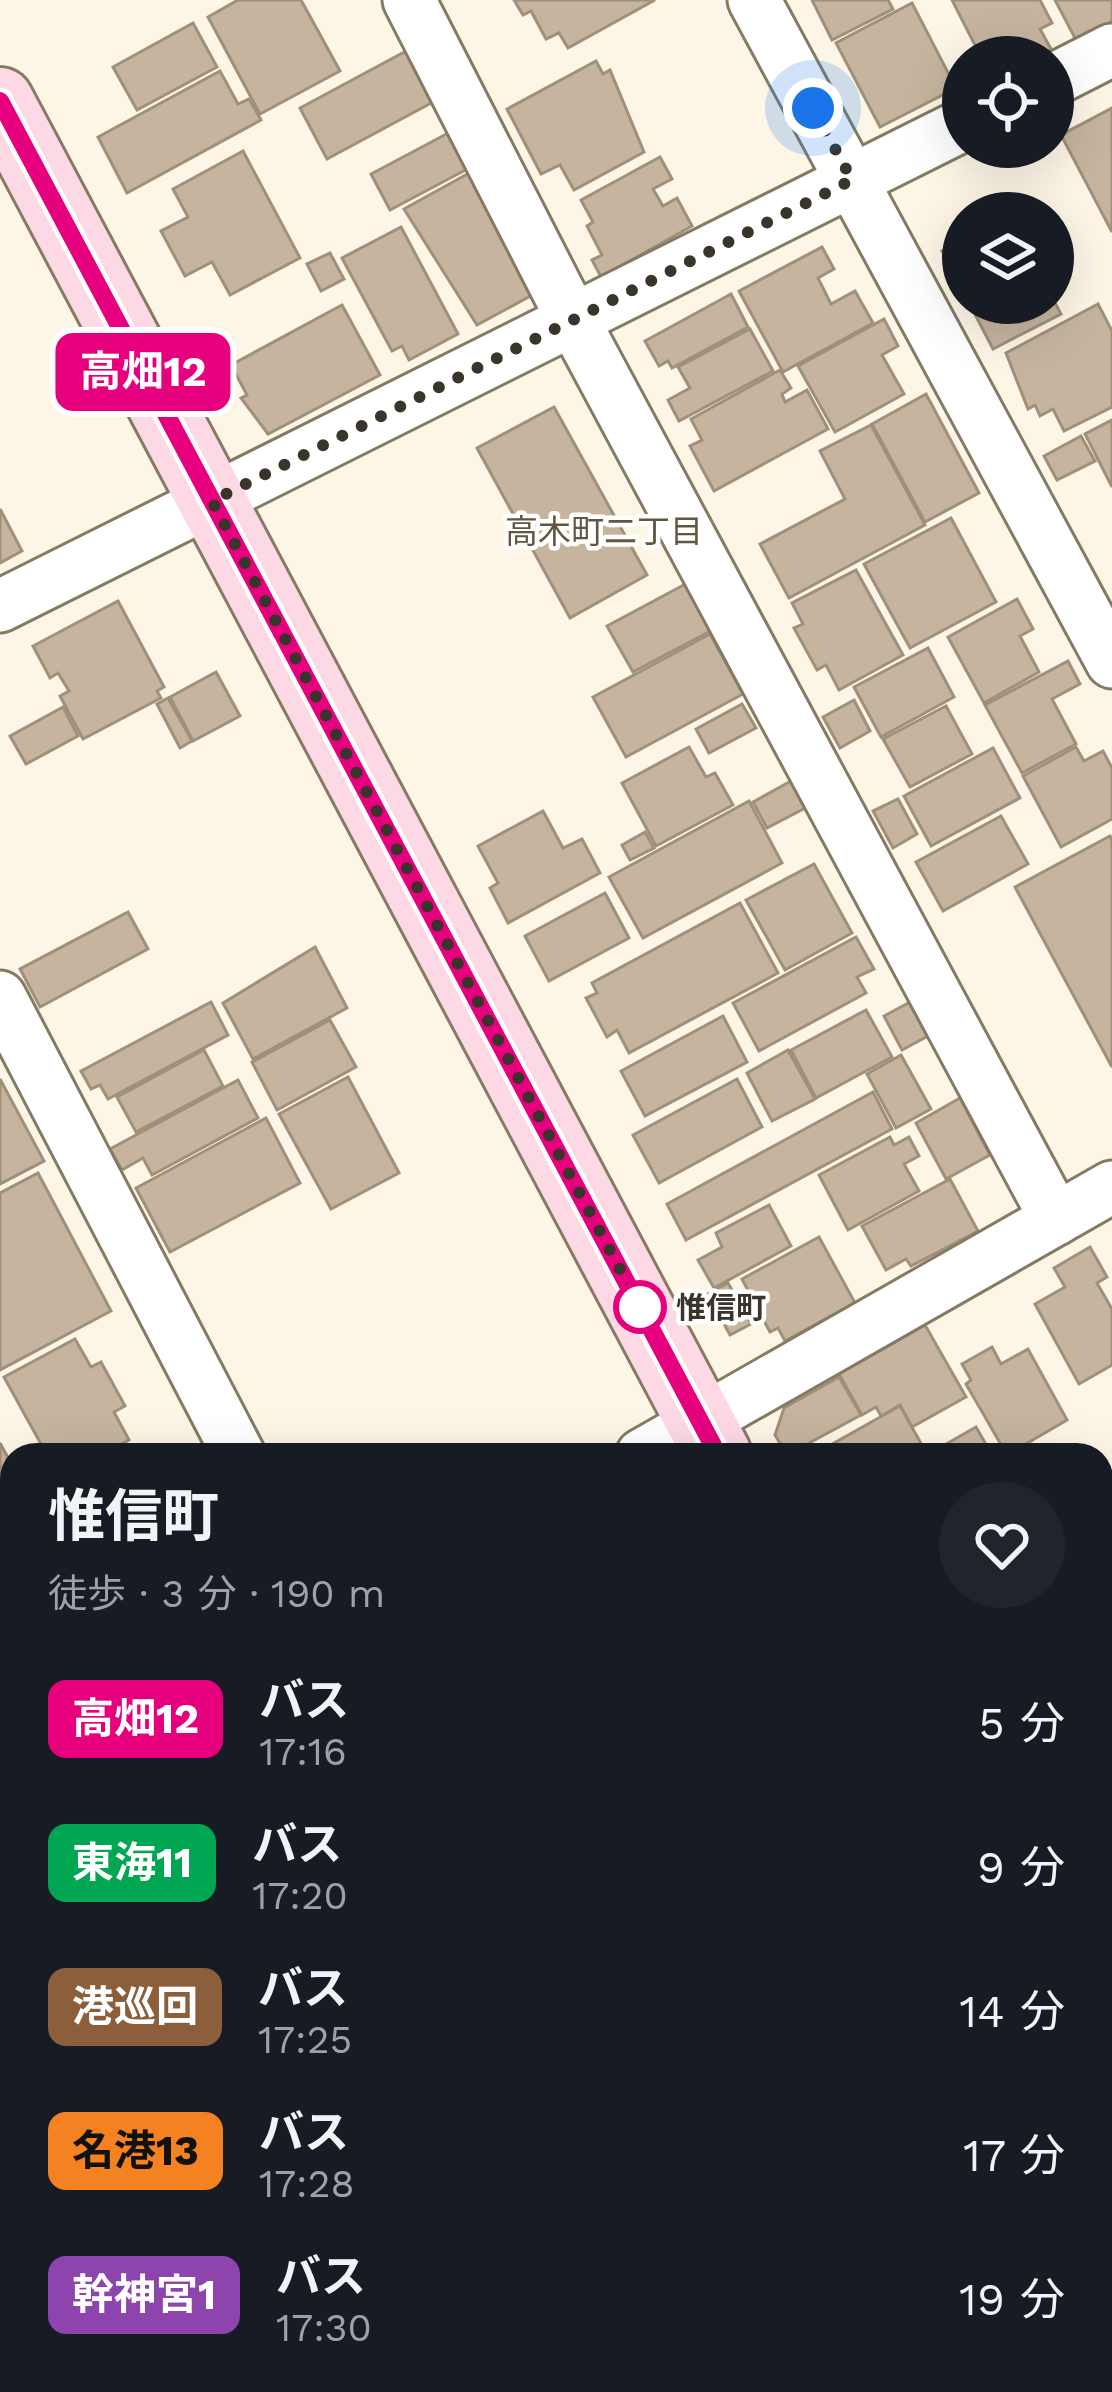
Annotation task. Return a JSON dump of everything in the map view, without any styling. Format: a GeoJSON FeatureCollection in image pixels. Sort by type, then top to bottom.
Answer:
{"type":"FeatureCollection","features":[{"type":"Feature","properties":{"kind":"main road"},"geometry":{"type":"LineString","coordinates":[[0,101],[709,1438]]}},
{"type":"Feature","properties":{"kind":"street"},"geometry":{"type":"LineString","coordinates":[[409,0],[573,320],[1055,1219]]}},
{"type":"Feature","properties":{"kind":"street"},"geometry":{"type":"LineString","coordinates":[[754,0],[1112,662]]}},
{"type":"Feature","properties":{"kind":"street"},"geometry":{"type":"LineString","coordinates":[[1074,69],[1112,50]]}},
{"type":"Feature","properties":{"kind":"street"},"geometry":{"type":"LineString","coordinates":[[0,606],[942,135]]}},
{"type":"Feature","properties":{"kind":"street"},"geometry":{"type":"LineString","coordinates":[[0,997],[232,1443]]}},
{"type":"Feature","properties":{"kind":"street"},"geometry":{"type":"LineString","coordinates":[[709,1438],[1112,1187]]}},
{"type":"Feature","properties":{"kind":"building"},"geometry":{"type":"Polygon","coordinates":[[[238,0],[301,0],[340,71],[260,114],[208,17],[238,0]]]}},
{"type":"Feature","properties":{"kind":"building"},"geometry":{"type":"Polygon","coordinates":[[[514,0],[655,0],[568,48],[559,33],[546,39],[531,11],[523,15],[514,0]]]}},
{"type":"Feature","properties":{"kind":"building"},"geometry":{"type":"Polygon","coordinates":[[[812,0],[888,0],[893,9],[832,40],[812,0]]]}},
{"type":"Feature","properties":{"kind":"building"},"geometry":{"type":"Polygon","coordinates":[[[952,0],[1040,0],[1052,23],[1040,29],[1044,36],[970,36],[952,0]]]}},
{"type":"Feature","properties":{"kind":"building"},"geometry":{"type":"Polygon","coordinates":[[[1055,0],[1112,0],[1112,21],[1076,40],[1055,0]]]}},
{"type":"Feature","properties":{"kind":"building"},"geometry":{"type":"Polygon","coordinates":[[[912,3],[942,61],[942,95],[880,127],[836,43],[912,3]]]}},
{"type":"Feature","properties":{"kind":"building"},"geometry":{"type":"Polygon","coordinates":[[[193,23],[217,67],[137,110],[113,67],[193,23]]]}},
{"type":"Feature","properties":{"kind":"building"},"geometry":{"type":"Polygon","coordinates":[[[408,50],[435,101],[327,159],[300,108],[408,50]]]}},
{"type":"Feature","properties":{"kind":"building"},"geometry":{"type":"Polygon","coordinates":[[[596,61],[603,74],[610,70],[644,152],[574,190],[560,165],[541,174],[507,109],[596,61]]]}},
{"type":"Feature","properties":{"kind":"building"},"geometry":{"type":"Polygon","coordinates":[[[220,71],[238,104],[249,99],[261,120],[127,193],[98,137],[220,71]]]}},
{"type":"Feature","properties":{"kind":"building"},"geometry":{"type":"Polygon","coordinates":[[[1112,108],[1112,232],[1074,160],[1074,128],[1112,108]]]}},
{"type":"Feature","properties":{"kind":"building"},"geometry":{"type":"Polygon","coordinates":[[[454,130],[473,166],[390,210],[371,174],[454,130]]]}},
{"type":"Feature","properties":{"kind":"building"},"geometry":{"type":"Polygon","coordinates":[[[243,151],[300,258],[230,295],[212,262],[185,276],[161,231],[188,217],[173,189],[243,151]]]}},
{"type":"Feature","properties":{"kind":"building"},"geometry":{"type":"Polygon","coordinates":[[[660,157],[672,179],[653,189],[663,206],[677,198],[692,226],[601,277],[592,260],[602,255],[587,226],[593,222],[581,200],[660,157]]]}},
{"type":"Feature","properties":{"kind":"building"},"geometry":{"type":"Polygon","coordinates":[[[471,172],[536,293],[477,325],[404,209],[471,172]]]}},
{"type":"Feature","properties":{"kind":"building"},"geometry":{"type":"Polygon","coordinates":[[[401,227],[458,334],[409,360],[402,346],[392,351],[342,258],[401,227]]]}},
{"type":"Feature","properties":{"kind":"building"},"geometry":{"type":"Polygon","coordinates":[[[822,247],[834,269],[818,278],[831,304],[855,291],[873,323],[783,372],[739,291],[822,247]]]}},
{"type":"Feature","properties":{"kind":"building"},"geometry":{"type":"Polygon","coordinates":[[[330,253],[344,279],[321,291],[307,264],[330,253]]]}},
{"type":"Feature","properties":{"kind":"building"},"geometry":{"type":"Polygon","coordinates":[[[731,294],[748,327],[672,368],[668,361],[659,366],[645,341],[731,294]]]}},
{"type":"Feature","properties":{"kind":"building"},"geometry":{"type":"Polygon","coordinates":[[[1098,304],[1112,331],[1112,407],[1064,431],[1053,409],[1040,416],[1035,405],[1028,409],[1006,353],[1060,324],[1074,324],[1074,317],[1098,304]]]}},
{"type":"Feature","properties":{"kind":"building"},"geometry":{"type":"Polygon","coordinates":[[[342,305],[380,375],[268,434],[241,398],[247,395],[231,365],[342,305]]]}},
{"type":"Feature","properties":{"kind":"building"},"geometry":{"type":"Polygon","coordinates":[[[884,319],[898,346],[882,355],[904,394],[835,432],[798,366],[884,319]]]}},
{"type":"Feature","properties":{"kind":"building"},"geometry":{"type":"Polygon","coordinates":[[[980,324],[1042,324],[993,349],[980,324]]]}},
{"type":"Feature","properties":{"kind":"building"},"geometry":{"type":"Polygon","coordinates":[[[750,329],[773,371],[679,421],[668,400],[690,388],[678,367],[750,329]]]}},
{"type":"Feature","properties":{"kind":"building"},"geometry":{"type":"Polygon","coordinates":[[[780,370],[791,388],[782,394],[785,402],[807,390],[828,429],[714,491],[690,446],[702,440],[691,419],[780,370]]]}},
{"type":"Feature","properties":{"kind":"building"},"geometry":{"type":"Polygon","coordinates":[[[926,394],[979,493],[925,522],[872,424],[926,394]]]}},
{"type":"Feature","properties":{"kind":"building"},"geometry":{"type":"Polygon","coordinates":[[[554,407],[647,575],[570,618],[477,448],[554,407]]]}},
{"type":"Feature","properties":{"kind":"building"},"geometry":{"type":"Polygon","coordinates":[[[1112,420],[1112,487],[1085,434],[1112,420]]]}},
{"type":"Feature","properties":{"kind":"building"},"geometry":{"type":"Polygon","coordinates":[[[871,425],[925,525],[789,598],[760,544],[845,499],[820,451],[871,425]]]}},
{"type":"Feature","properties":{"kind":"building"},"geometry":{"type":"Polygon","coordinates":[[[1081,436],[1095,461],[1057,480],[1044,456],[1081,436]]]}},
{"type":"Feature","properties":{"kind":"building"},"geometry":{"type":"Polygon","coordinates":[[[0,509],[22,551],[0,563],[0,509]]]}},
{"type":"Feature","properties":{"kind":"building"},"geometry":{"type":"Polygon","coordinates":[[[951,518],[996,602],[910,648],[864,564],[951,518]]]}},
{"type":"Feature","properties":{"kind":"building"},"geometry":{"type":"Polygon","coordinates":[[[856,570],[903,655],[839,690],[826,665],[817,670],[794,628],[803,624],[792,603],[856,570]]]}},
{"type":"Feature","properties":{"kind":"building"},"geometry":{"type":"Polygon","coordinates":[[[693,580],[718,627],[633,672],[607,626],[693,580]]]}},
{"type":"Feature","properties":{"kind":"building"},"geometry":{"type":"Polygon","coordinates":[[[1017,599],[1033,629],[1020,636],[1039,672],[984,703],[948,637],[1017,599]]]}},
{"type":"Feature","properties":{"kind":"building"},"geometry":{"type":"Polygon","coordinates":[[[118,601],[164,687],[157,691],[161,698],[83,739],[60,696],[69,691],[58,673],[50,678],[33,646],[118,601]]]}},
{"type":"Feature","properties":{"kind":"building"},"geometry":{"type":"Polygon","coordinates":[[[710,634],[743,694],[626,757],[593,697],[710,634]]]}},
{"type":"Feature","properties":{"kind":"building"},"geometry":{"type":"Polygon","coordinates":[[[928,648],[954,697],[881,737],[854,687],[928,648]]]}},
{"type":"Feature","properties":{"kind":"building"},"geometry":{"type":"Polygon","coordinates":[[[1068,661],[1080,684],[1052,699],[1076,744],[1022,773],[985,705],[1068,661]]]}},
{"type":"Feature","properties":{"kind":"building"},"geometry":{"type":"Polygon","coordinates":[[[216,672],[240,716],[193,741],[170,697],[216,672]]]}},
{"type":"Feature","properties":{"kind":"building"},"geometry":{"type":"Polygon","coordinates":[[[168,698],[192,741],[180,748],[157,704],[168,698]]]}},
{"type":"Feature","properties":{"kind":"building"},"geometry":{"type":"Polygon","coordinates":[[[854,700],[870,731],[840,748],[823,717],[854,700]]]}},
{"type":"Feature","properties":{"kind":"building"},"geometry":{"type":"Polygon","coordinates":[[[742,704],[756,728],[709,753],[696,729],[742,704]]]}},
{"type":"Feature","properties":{"kind":"building"},"geometry":{"type":"Polygon","coordinates":[[[946,706],[972,754],[910,787],[883,739],[946,706]]]}},
{"type":"Feature","properties":{"kind":"building"},"geometry":{"type":"Polygon","coordinates":[[[63,707],[78,736],[26,764],[10,736],[63,707]]]}},
{"type":"Feature","properties":{"kind":"building"},"geometry":{"type":"Polygon","coordinates":[[[689,747],[706,777],[715,773],[733,805],[656,846],[622,783],[689,747]]]}},
{"type":"Feature","properties":{"kind":"building"},"geometry":{"type":"Polygon","coordinates":[[[1076,747],[1084,761],[1103,751],[1112,768],[1112,819],[1061,847],[1023,776],[1076,747]]]}},
{"type":"Feature","properties":{"kind":"building"},"geometry":{"type":"Polygon","coordinates":[[[993,748],[1020,798],[931,846],[904,796],[993,748]]]}},
{"type":"Feature","properties":{"kind":"building"},"geometry":{"type":"Polygon","coordinates":[[[791,781],[805,808],[767,828],[753,802],[791,781]]]}},
{"type":"Feature","properties":{"kind":"building"},"geometry":{"type":"Polygon","coordinates":[[[898,799],[917,834],[893,848],[873,811],[898,799]]]}},
{"type":"Feature","properties":{"kind":"building"},"geometry":{"type":"Polygon","coordinates":[[[749,801],[782,863],[643,938],[609,877],[749,801]]]}},
{"type":"Feature","properties":{"kind":"building"},"geometry":{"type":"Polygon","coordinates":[[[543,811],[563,848],[582,839],[600,873],[508,923],[490,888],[498,883],[478,846],[543,811]]]}},
{"type":"Feature","properties":{"kind":"building"},"geometry":{"type":"Polygon","coordinates":[[[1001,816],[1028,864],[943,911],[916,862],[1001,816]]]}},
{"type":"Feature","properties":{"kind":"building"},"geometry":{"type":"Polygon","coordinates":[[[645,832],[654,848],[630,860],[622,845],[645,832]]]}},
{"type":"Feature","properties":{"kind":"building"},"geometry":{"type":"Polygon","coordinates":[[[1110,836],[1112,840],[1112,1067],[1015,887],[1110,836]]]}},
{"type":"Feature","properties":{"kind":"building"},"geometry":{"type":"Polygon","coordinates":[[[814,864],[852,933],[785,970],[746,900],[814,864]]]}},
{"type":"Feature","properties":{"kind":"building"},"geometry":{"type":"Polygon","coordinates":[[[605,893],[629,938],[549,981],[525,936],[605,893]]]}},
{"type":"Feature","properties":{"kind":"building"},"geometry":{"type":"Polygon","coordinates":[[[740,903],[778,973],[629,1053],[617,1030],[607,1037],[586,998],[597,993],[592,983],[740,903]]]}},
{"type":"Feature","properties":{"kind":"building"},"geometry":{"type":"Polygon","coordinates":[[[128,912],[148,949],[40,1007],[20,969],[128,912]]]}},
{"type":"Feature","properties":{"kind":"building"},"geometry":{"type":"Polygon","coordinates":[[[856,937],[874,969],[857,977],[866,993],[759,1051],[733,1003],[856,937]]]}},
{"type":"Feature","properties":{"kind":"building"},"geometry":{"type":"Polygon","coordinates":[[[315,947],[347,1008],[253,1059],[223,1003],[315,947]]]}},
{"type":"Feature","properties":{"kind":"building"},"geometry":{"type":"Polygon","coordinates":[[[912,1001],[930,1035],[902,1050],[884,1016],[912,1001]]]}},
{"type":"Feature","properties":{"kind":"building"},"geometry":{"type":"Polygon","coordinates":[[[211,1002],[228,1035],[108,1099],[100,1085],[91,1089],[81,1071],[211,1002]]]}},
{"type":"Feature","properties":{"kind":"building"},"geometry":{"type":"Polygon","coordinates":[[[866,1010],[892,1057],[816,1098],[791,1050],[866,1010]]]}},
{"type":"Feature","properties":{"kind":"building"},"geometry":{"type":"Polygon","coordinates":[[[723,1016],[747,1062],[645,1116],[621,1071],[723,1016]]]}},
{"type":"Feature","properties":{"kind":"building"},"geometry":{"type":"Polygon","coordinates":[[[330,1020],[356,1067],[277,1110],[252,1062],[330,1020]]]}},
{"type":"Feature","properties":{"kind":"building"},"geometry":{"type":"Polygon","coordinates":[[[204,1050],[223,1086],[136,1132],[117,1097],[204,1050]]]}},
{"type":"Feature","properties":{"kind":"building"},"geometry":{"type":"Polygon","coordinates":[[[788,1050],[815,1099],[772,1121],[747,1073],[788,1050]]]}},
{"type":"Feature","properties":{"kind":"building"},"geometry":{"type":"Polygon","coordinates":[[[901,1055],[931,1109],[896,1128],[867,1074],[901,1055]]]}},
{"type":"Feature","properties":{"kind":"building"},"geometry":{"type":"Polygon","coordinates":[[[348,1077],[399,1173],[331,1209],[279,1114],[348,1077]]]}},
{"type":"Feature","properties":{"kind":"building"},"geometry":{"type":"Polygon","coordinates":[[[0,1079],[44,1161],[0,1184],[0,1079]]]}},
{"type":"Feature","properties":{"kind":"building"},"geometry":{"type":"Polygon","coordinates":[[[737,1079],[762,1127],[659,1183],[633,1135],[737,1079]]]}},
{"type":"Feature","properties":{"kind":"building"},"geometry":{"type":"Polygon","coordinates":[[[238,1080],[258,1118],[152,1175],[143,1158],[122,1170],[110,1149],[238,1080]]]}},
{"type":"Feature","properties":{"kind":"building"},"geometry":{"type":"Polygon","coordinates":[[[873,1092],[892,1129],[686,1240],[667,1204],[873,1092]]]}},
{"type":"Feature","properties":{"kind":"building"},"geometry":{"type":"Polygon","coordinates":[[[960,1098],[990,1155],[946,1179],[916,1123],[960,1098]]]}},
{"type":"Feature","properties":{"kind":"building"},"geometry":{"type":"Polygon","coordinates":[[[266,1118],[300,1183],[170,1252],[136,1188],[266,1118]]]}},
{"type":"Feature","properties":{"kind":"building"},"geometry":{"type":"Polygon","coordinates":[[[890,1137],[894,1145],[909,1137],[919,1156],[904,1164],[919,1191],[848,1230],[819,1175],[890,1137]]]}},
{"type":"Feature","properties":{"kind":"building"},"geometry":{"type":"Polygon","coordinates":[[[38,1173],[111,1311],[0,1370],[0,1193],[38,1173]]]}},
{"type":"Feature","properties":{"kind":"building"},"geometry":{"type":"Polygon","coordinates":[[[950,1179],[978,1231],[911,1266],[906,1259],[886,1270],[862,1226],[950,1179]]]}},
{"type":"Feature","properties":{"kind":"building"},"geometry":{"type":"Polygon","coordinates":[[[769,1205],[791,1246],[714,1288],[698,1260],[722,1247],[716,1233],[769,1205]]]}},
{"type":"Feature","properties":{"kind":"building"},"geometry":{"type":"Polygon","coordinates":[[[819,1237],[855,1303],[785,1341],[778,1328],[770,1332],[742,1279],[819,1237]]]}},
{"type":"Feature","properties":{"kind":"building"},"geometry":{"type":"Polygon","coordinates":[[[1090,1247],[1107,1277],[1097,1283],[1112,1309],[1112,1365],[1079,1384],[1035,1304],[1065,1287],[1054,1268],[1090,1247]]]}},
{"type":"Feature","properties":{"kind":"building"},"geometry":{"type":"Polygon","coordinates":[[[728,1283],[751,1324],[730,1335],[708,1294],[728,1283]]]}},
{"type":"Feature","properties":{"kind":"building"},"geometry":{"type":"Polygon","coordinates":[[[925,1325],[966,1397],[912,1427],[900,1405],[881,1416],[876,1407],[862,1415],[839,1374],[925,1325]]]}},
{"type":"Feature","properties":{"kind":"building"},"geometry":{"type":"Polygon","coordinates":[[[75,1339],[91,1367],[101,1362],[125,1406],[114,1412],[129,1440],[40,1443],[4,1377],[75,1339]]]}},
{"type":"Feature","properties":{"kind":"building"},"geometry":{"type":"Polygon","coordinates":[[[992,1347],[1001,1364],[1028,1349],[1067,1420],[1028,1443],[1000,1443],[966,1384],[971,1380],[962,1364],[992,1347]]]}},
{"type":"Feature","properties":{"kind":"building"},"geometry":{"type":"Polygon","coordinates":[[[839,1377],[861,1415],[809,1443],[780,1443],[775,1435],[784,1408],[839,1377]]]}},
{"type":"Feature","properties":{"kind":"building"},"geometry":{"type":"Polygon","coordinates":[[[900,1406],[921,1443],[834,1443],[900,1406]]]}},
{"type":"Feature","properties":{"kind":"building"},"geometry":{"type":"Polygon","coordinates":[[[976,1427],[985,1443],[948,1443],[976,1427]]]}},
{"type":"Feature","properties":{"kind":"bus line","name":"高畑12"},"geometry":{"type":"LineString","coordinates":[[0,101],[712,1443]]}},
{"type":"Feature","properties":{"kind":"place","name":"惟信町"},"geometry":{"type":"Point","coordinates":[640,1307]}},
{"type":"Feature","properties":{"kind":"district","name":"高木町二丁目"},"geometry":{"type":"Point","coordinates":[604,531]}},
{"type":"Feature","properties":{"kind":"route"},"geometry":{"type":"LineString","coordinates":[[640,1307],[212,501],[852,180],[813,108]]}}]}
